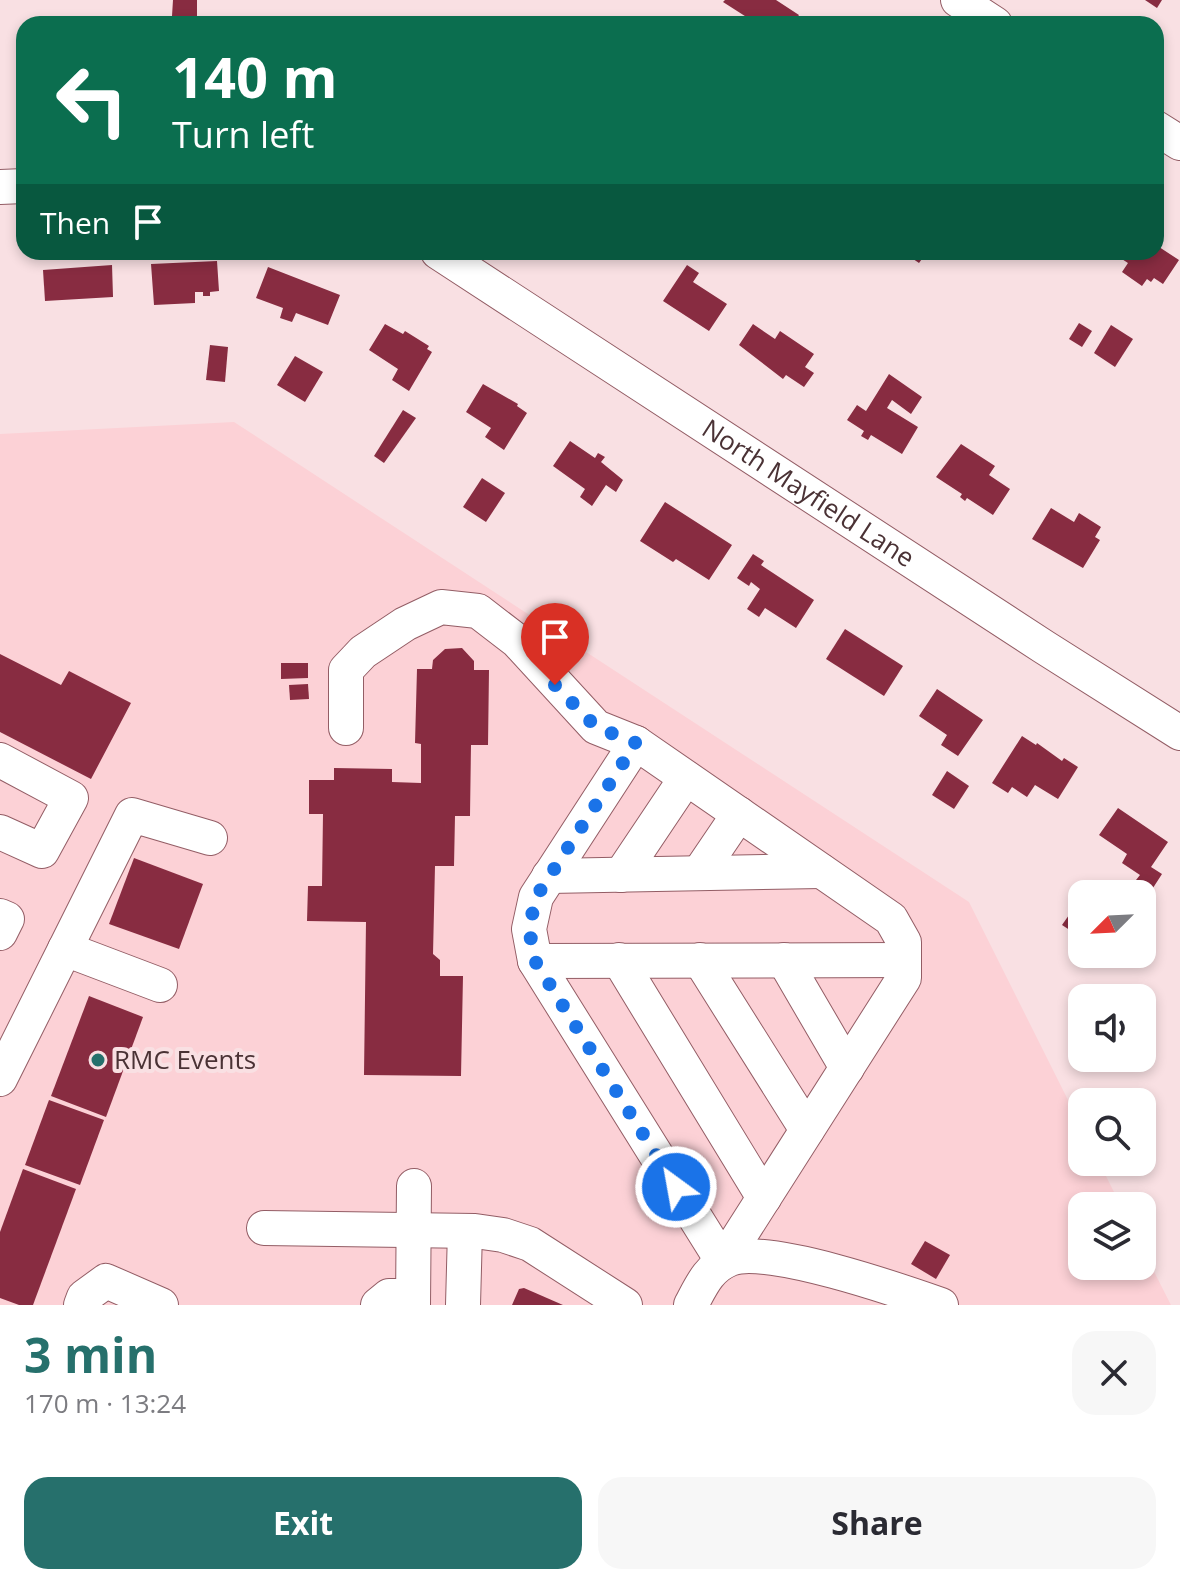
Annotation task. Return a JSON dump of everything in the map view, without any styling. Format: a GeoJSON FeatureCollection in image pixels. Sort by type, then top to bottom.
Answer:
{"type":"FeatureCollection","features":[{"type":"Feature","properties":{"kind":"street"},"geometry":{"type":"LineString","coordinates":[[958,0],[983,16]]}},
{"type":"Feature","properties":{"kind":"street","name":"North Mayfield Lane"},"geometry":{"type":"LineString","coordinates":[[450,260],[1180,733]]}},
{"type":"Feature","properties":{"kind":"street"},"geometry":{"type":"LineString","coordinates":[[346,728],[346,670],[363,652],[405,624],[441,607],[478,611],[517,641],[596,727],[636,743],[891,919],[904,942],[904,978],[723,1262],[703,1280],[691,1305]]}},
{"type":"Feature","properties":{"kind":"street"},"geometry":{"type":"LineString","coordinates":[[636,743],[536,897],[529,929],[535,961],[723,1262]]}},
{"type":"Feature","properties":{"kind":"street"},"geometry":{"type":"LineString","coordinates":[[0,760],[71,798],[42,851],[0,832]]}},
{"type":"Feature","properties":{"kind":"street"},"geometry":{"type":"LineString","coordinates":[[621,875],[686,778]]}},
{"type":"Feature","properties":{"kind":"street"},"geometry":{"type":"LineString","coordinates":[[699,873],[739,814]]}},
{"type":"Feature","properties":{"kind":"street"},"geometry":{"type":"LineString","coordinates":[[0,1079],[132,815],[210,838]]}},
{"type":"Feature","properties":{"kind":"street"},"geometry":{"type":"LineString","coordinates":[[549,876],[821,871]]}},
{"type":"Feature","properties":{"kind":"street"},"geometry":{"type":"LineString","coordinates":[[0,916],[7,919],[0,933]]}},
{"type":"Feature","properties":{"kind":"street"},"geometry":{"type":"LineString","coordinates":[[65,949],[160,985]]}},
{"type":"Feature","properties":{"kind":"street"},"geometry":{"type":"LineString","coordinates":[[619,960],[764,1198]]}},
{"type":"Feature","properties":{"kind":"street"},"geometry":{"type":"LineString","coordinates":[[700,960],[807,1130]]}},
{"type":"Feature","properties":{"kind":"street"},"geometry":{"type":"LineString","coordinates":[[784,960],[847,1068]]}},
{"type":"Feature","properties":{"kind":"street"},"geometry":{"type":"LineString","coordinates":[[535,961],[904,960]]}},
{"type":"Feature","properties":{"kind":"street"},"geometry":{"type":"LineString","coordinates":[[378,1305],[389,1296],[413,1300],[414,1186]]}},
{"type":"Feature","properties":{"kind":"street"},"geometry":{"type":"LineString","coordinates":[[264,1228],[465,1231],[503,1235],[530,1244],[625,1305]]}},
{"type":"Feature","properties":{"kind":"street"},"geometry":{"type":"LineString","coordinates":[[463,1305],[465,1231]]}},
{"type":"Feature","properties":{"kind":"street"},"geometry":{"type":"LineString","coordinates":[[723,1262],[748,1255],[798,1263],[875,1283],[941,1305]]}},
{"type":"Feature","properties":{"kind":"street"},"geometry":{"type":"LineString","coordinates":[[81,1305],[84,1297],[106,1281],[161,1305]]}},
{"type":"Feature","properties":{"kind":"shaded area"},"geometry":{"type":"Polygon","coordinates":[[[234,422],[969,902],[1068,1100],[1068,1176],[1106,1176],[1114,1192],[1068,1192],[1068,1280],[1156,1280],[1156,1276],[1171,1305],[0,1305],[0,434],[234,422]]]}},
{"type":"Feature","properties":{"kind":"building"},"geometry":{"type":"Polygon","coordinates":[[[173,0],[197,0],[197,16],[172,16],[173,0]]]}},
{"type":"Feature","properties":{"kind":"building"},"geometry":{"type":"Polygon","coordinates":[[[776,0],[799,15],[745,16],[723,2],[776,0]]]}},
{"type":"Feature","properties":{"kind":"building"},"geometry":{"type":"Polygon","coordinates":[[[1145,0],[1162,0],[1157,8],[1145,0]]]}},
{"type":"Feature","properties":{"kind":"building"},"geometry":{"type":"Polygon","coordinates":[[[1164,250],[1179,260],[1163,284],[1154,278],[1151,282],[1147,279],[1142,286],[1122,272],[1128,263],[1123,260],[1164,260],[1164,250]]]}},
{"type":"Feature","properties":{"kind":"building"},"geometry":{"type":"Polygon","coordinates":[[[217,261],[219,291],[210,292],[210,296],[195,292],[195,303],[154,305],[151,264],[217,261]]]}},
{"type":"Feature","properties":{"kind":"building"},"geometry":{"type":"Polygon","coordinates":[[[112,265],[113,297],[45,301],[43,270],[112,265]]]}},
{"type":"Feature","properties":{"kind":"building"},"geometry":{"type":"Polygon","coordinates":[[[687,265],[699,273],[693,282],[727,304],[709,331],[663,301],[687,265]]]}},
{"type":"Feature","properties":{"kind":"building"},"geometry":{"type":"Polygon","coordinates":[[[268,267],[340,295],[328,325],[296,313],[292,322],[280,318],[283,308],[256,298],[268,267]]]}},
{"type":"Feature","properties":{"kind":"building"},"geometry":{"type":"Polygon","coordinates":[[[1079,323],[1092,331],[1082,347],[1069,339],[1079,323]]]}},
{"type":"Feature","properties":{"kind":"building"},"geometry":{"type":"Polygon","coordinates":[[[385,324],[403,334],[405,331],[429,346],[427,349],[432,352],[409,391],[392,380],[398,369],[369,350],[385,324]]]}},
{"type":"Feature","properties":{"kind":"building"},"geometry":{"type":"Polygon","coordinates":[[[753,324],[775,339],[780,331],[814,354],[805,367],[814,373],[804,387],[786,375],[783,379],[739,345],[753,324]]]}},
{"type":"Feature","properties":{"kind":"building"},"geometry":{"type":"Polygon","coordinates":[[[1111,325],[1133,339],[1115,367],[1094,353],[1111,325]]]}},
{"type":"Feature","properties":{"kind":"building"},"geometry":{"type":"Polygon","coordinates":[[[210,345],[228,347],[225,382],[206,380],[210,345]]]}},
{"type":"Feature","properties":{"kind":"building"},"geometry":{"type":"Polygon","coordinates":[[[295,356],[323,372],[305,402],[277,385],[295,356]]]}},
{"type":"Feature","properties":{"kind":"building"},"geometry":{"type":"Polygon","coordinates":[[[889,374],[922,397],[911,414],[892,400],[887,408],[918,427],[902,454],[871,435],[868,440],[861,436],[864,431],[847,420],[857,405],[866,411],[889,374]]]}},
{"type":"Feature","properties":{"kind":"building"},"geometry":{"type":"Polygon","coordinates":[[[483,384],[518,404],[527,413],[504,450],[485,437],[491,428],[466,412],[483,384]]]}},
{"type":"Feature","properties":{"kind":"building"},"geometry":{"type":"Polygon","coordinates":[[[403,410],[416,418],[384,463],[374,456],[403,410]]]}},
{"type":"Feature","properties":{"kind":"building"},"geometry":{"type":"Polygon","coordinates":[[[570,441],[595,458],[598,453],[605,457],[601,462],[623,480],[616,492],[606,485],[592,506],[580,497],[585,489],[553,466],[570,441]]]}},
{"type":"Feature","properties":{"kind":"building"},"geometry":{"type":"Polygon","coordinates":[[[961,444],[995,466],[989,475],[1010,489],[993,515],[967,498],[965,501],[960,497],[962,494],[936,477],[961,444]]]}},
{"type":"Feature","properties":{"kind":"building"},"geometry":{"type":"Polygon","coordinates":[[[482,478],[505,493],[486,522],[463,507],[482,478]]]}},
{"type":"Feature","properties":{"kind":"building"},"geometry":{"type":"Polygon","coordinates":[[[665,502],[732,545],[709,580],[640,541],[665,502]]]}},
{"type":"Feature","properties":{"kind":"building"},"geometry":{"type":"Polygon","coordinates":[[[1051,508],[1074,522],[1079,513],[1101,527],[1095,537],[1100,540],[1083,568],[1032,539],[1051,508]]]}},
{"type":"Feature","properties":{"kind":"building"},"geometry":{"type":"Polygon","coordinates":[[[753,554],[764,561],[761,565],[814,600],[796,628],[765,608],[759,617],[747,609],[760,589],[751,582],[749,586],[737,578],[753,554]]]}},
{"type":"Feature","properties":{"kind":"building"},"geometry":{"type":"Polygon","coordinates":[[[845,629],[903,666],[884,696],[826,659],[845,629]]]}},
{"type":"Feature","properties":{"kind":"building"},"geometry":{"type":"Polygon","coordinates":[[[462,648],[474,661],[474,670],[489,670],[488,745],[471,745],[470,816],[455,816],[454,866],[435,866],[433,954],[440,960],[440,976],[463,976],[461,1076],[364,1075],[366,922],[307,921],[308,886],[322,886],[323,814],[309,814],[309,780],[334,780],[334,768],[392,769],[392,782],[421,783],[421,744],[415,743],[417,669],[432,669],[433,660],[445,649],[462,648]]]}},
{"type":"Feature","properties":{"kind":"building"},"geometry":{"type":"Polygon","coordinates":[[[0,654],[61,685],[69,671],[131,703],[91,779],[0,732],[0,654]]]}},
{"type":"Feature","properties":{"kind":"building"},"geometry":{"type":"Polygon","coordinates":[[[281,663],[308,663],[308,678],[281,679],[281,663]]]}},
{"type":"Feature","properties":{"kind":"building"},"geometry":{"type":"Polygon","coordinates":[[[308,684],[309,699],[290,700],[289,685],[308,684]]]}},
{"type":"Feature","properties":{"kind":"building"},"geometry":{"type":"Polygon","coordinates":[[[937,689],[983,720],[958,756],[941,745],[947,735],[919,716],[937,689]]]}},
{"type":"Feature","properties":{"kind":"building"},"geometry":{"type":"Polygon","coordinates":[[[1022,736],[1062,761],[1064,758],[1078,767],[1058,799],[1035,785],[1027,797],[1012,787],[1008,793],[992,783],[1022,736]]]}},
{"type":"Feature","properties":{"kind":"building"},"geometry":{"type":"Polygon","coordinates":[[[947,771],[969,786],[954,809],[932,795],[947,771]]]}},
{"type":"Feature","properties":{"kind":"building"},"geometry":{"type":"Polygon","coordinates":[[[1118,808],[1168,842],[1151,867],[1162,874],[1156,883],[1156,880],[1136,880],[1140,875],[1122,863],[1127,854],[1099,835],[1118,808]]]}},
{"type":"Feature","properties":{"kind":"building"},"geometry":{"type":"Polygon","coordinates":[[[134,858],[203,884],[179,949],[109,924],[134,858]]]}},
{"type":"Feature","properties":{"kind":"building"},"geometry":{"type":"Polygon","coordinates":[[[89,996],[143,1017],[106,1117],[51,1096],[89,996]]]}},
{"type":"Feature","properties":{"kind":"building"},"geometry":{"type":"Polygon","coordinates":[[[49,1100],[104,1120],[80,1185],[25,1165],[49,1100]]]}},
{"type":"Feature","properties":{"kind":"building"},"geometry":{"type":"Polygon","coordinates":[[[23,1169],[76,1189],[33,1305],[19,1305],[0,1298],[0,1232],[23,1169]]]}},
{"type":"Feature","properties":{"kind":"building"},"geometry":{"type":"Polygon","coordinates":[[[925,1241],[950,1255],[936,1279],[911,1264],[925,1241]]]}},
{"type":"Feature","properties":{"kind":"building"},"geometry":{"type":"Polygon","coordinates":[[[524,1288],[563,1305],[512,1305],[519,1289],[524,1288]]]}},
{"type":"Feature","properties":{"kind":"place","name":"RMC Events"},"geometry":{"type":"Point","coordinates":[98,1060]}},
{"type":"Feature","properties":{"kind":"route"},"geometry":{"type":"LineString","coordinates":[[555,685],[596,727],[636,743],[536,897],[529,929],[535,961],[676,1187]]}}]}
